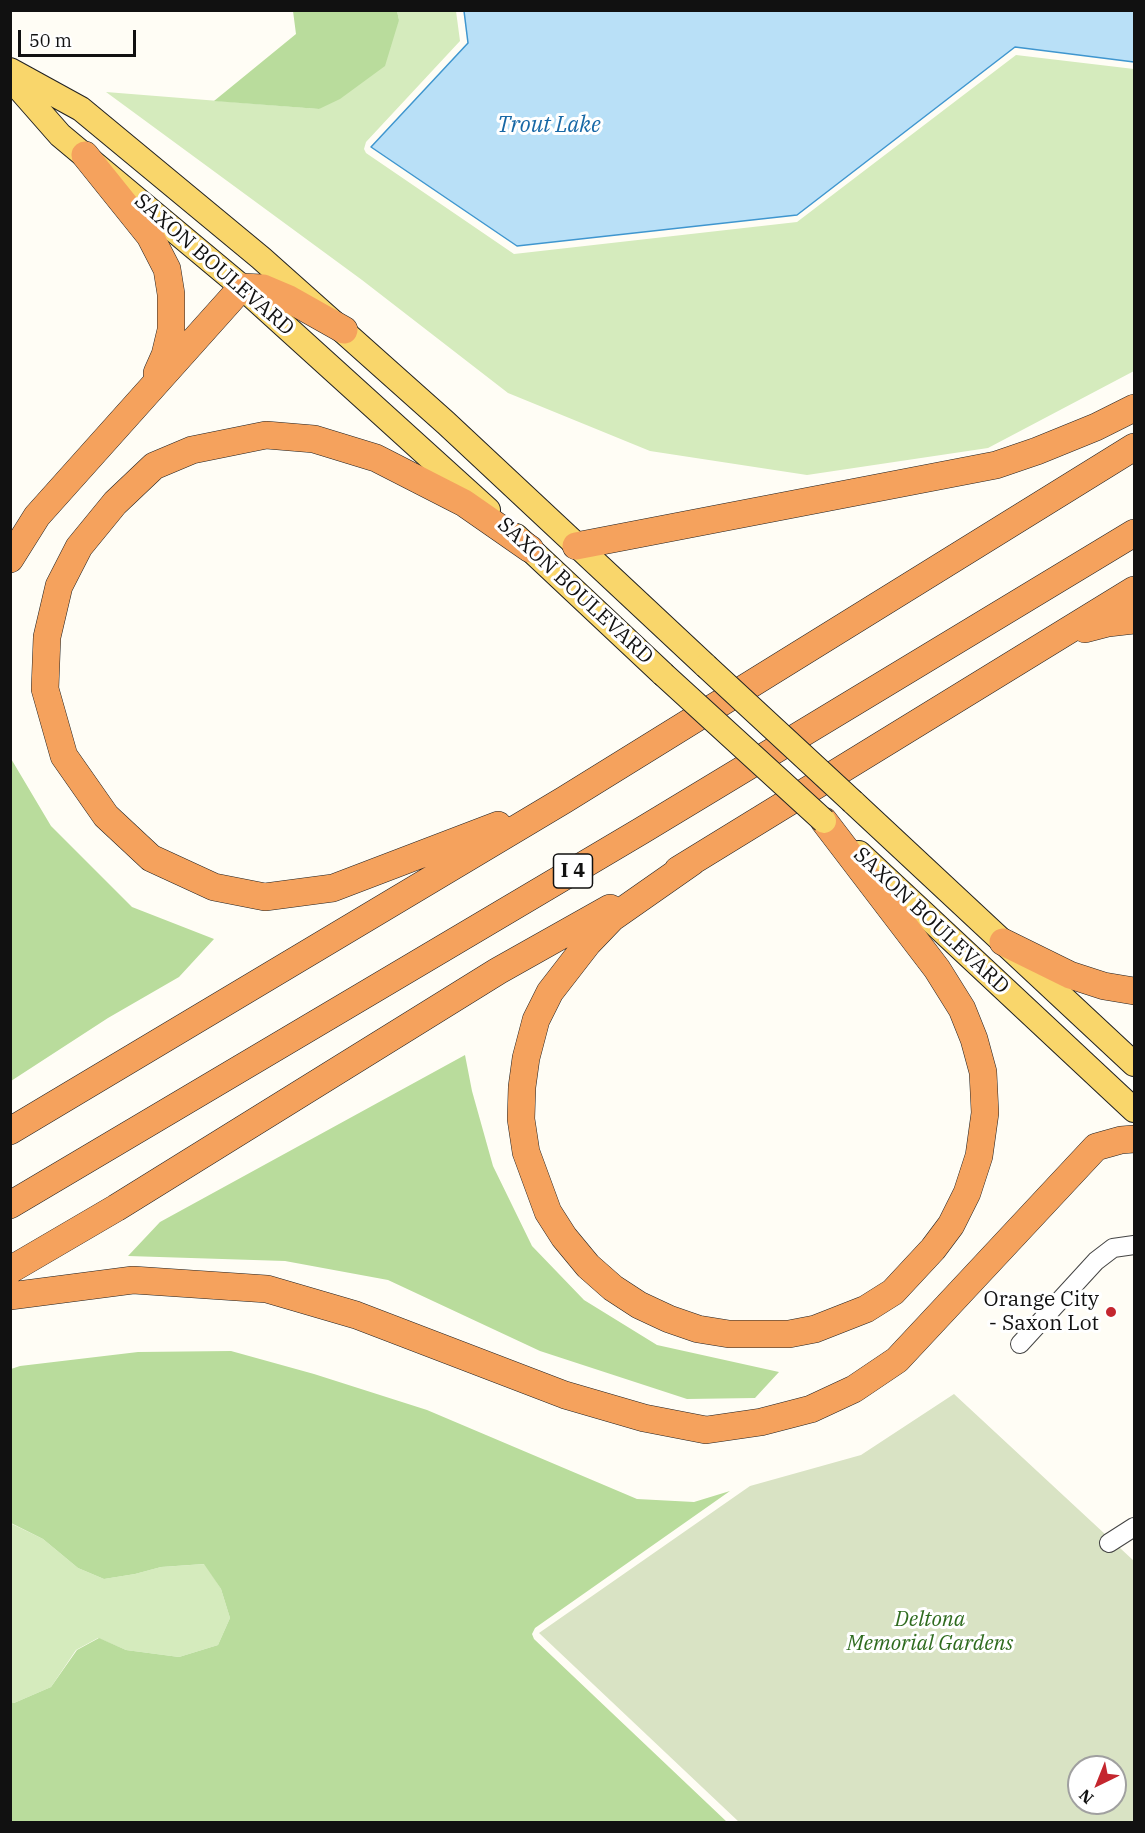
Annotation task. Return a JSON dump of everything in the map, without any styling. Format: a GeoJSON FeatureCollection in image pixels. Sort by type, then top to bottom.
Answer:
{"type":"FeatureCollection","features":[{"type":"Feature","properties":{"kind":"highway"},"geometry":{"type":"LineString","coordinates":[[85,155],[150,236],[167,269],[171,294],[171,330],[165,356],[151,387]]}},
{"type":"Feature","properties":{"kind":"highway"},"geometry":{"type":"LineString","coordinates":[[10,559],[37,516],[242,287],[263,288],[289,299],[344,330]]}},
{"type":"Feature","properties":{"kind":"highway"},"geometry":{"type":"LineString","coordinates":[[576,546],[996,465],[1096,428],[1134,408]]}},
{"type":"Feature","properties":{"kind":"highway"},"geometry":{"type":"LineString","coordinates":[[530,549],[464,503],[407,473],[376,458],[314,439],[266,435],[192,450],[154,466],[115,503],[79,547],[59,586],[47,637],[45,689],[64,756],[106,816],[151,858],[214,887],[265,897],[333,888],[564,800]]}},
{"type":"Feature","properties":{"kind":"highway"},"geometry":{"type":"LineString","coordinates":[[10,1131],[564,800],[1134,447]]}},
{"type":"Feature","properties":{"kind":"highway","name":"I 4"},"geometry":{"type":"LineString","coordinates":[[10,1205],[641,831],[1134,533]]}},
{"type":"Feature","properties":{"kind":"highway"},"geometry":{"type":"LineString","coordinates":[[10,1270],[116,1208],[498,971],[692,862],[1134,590]]}},
{"type":"Feature","properties":{"kind":"highway"},"geometry":{"type":"LineString","coordinates":[[1051,643],[1108,623],[1134,620]]}},
{"type":"Feature","properties":{"kind":"highway"},"geometry":{"type":"LineString","coordinates":[[692,862],[612,918],[588,943],[550,992],[536,1020],[526,1058],[521,1119],[526,1152],[548,1212],[564,1237],[588,1266],[613,1288],[639,1305],[698,1329],[729,1334],[789,1334],[815,1329],[866,1309],[893,1292],[933,1249],[951,1225],[967,1193],[979,1156],[984,1113],[983,1072],[974,1039],[962,1009],[938,969],[824,821]]}},
{"type":"Feature","properties":{"kind":"highway"},"geometry":{"type":"LineString","coordinates":[[1003,942],[1070,975],[1104,986],[1134,991]]}},
{"type":"Feature","properties":{"kind":"highway"},"geometry":{"type":"LineString","coordinates":[[10,1296],[133,1280],[267,1289],[356,1315],[565,1395],[644,1418],[706,1430],[761,1422],[811,1408],[854,1389],[897,1359],[1096,1146],[1134,1139]]}},
{"type":"Feature","properties":{"kind":"main road","name":"SAXON BOULEVARD"},"geometry":{"type":"LineString","coordinates":[[10,70],[81,109],[344,330],[1134,1064]]}},
{"type":"Feature","properties":{"kind":"main road","name":"SAXON BOULEVARD"},"geometry":{"type":"LineString","coordinates":[[10,78],[60,135],[242,287],[530,549],[1134,1110]]}},
{"type":"Feature","properties":{"kind":"street"},"geometry":{"type":"LineString","coordinates":[[1020,1344],[1096,1261],[1113,1248],[1134,1245]]}},
{"type":"Feature","properties":{"kind":"street"},"geometry":{"type":"LineString","coordinates":[[1109,1543],[1134,1527]]}},
{"type":"Feature","properties":{"kind":"green space"},"geometry":{"type":"Polygon","coordinates":[[[293,11],[397,11],[399,20],[385,66],[340,99],[319,109],[214,101],[296,34],[293,11]]]}},
{"type":"Feature","properties":{"kind":"green space"},"geometry":{"type":"Polygon","coordinates":[[[397,11],[456,11],[460,41],[366,142],[364,149],[366,153],[514,254],[797,222],[1016,55],[1134,69],[1134,371],[988,448],[807,475],[650,451],[508,393],[362,280],[106,92],[319,109],[399,20],[397,11]]]}},
{"type":"Feature","properties":{"kind":"green space"},"geometry":{"type":"Polygon","coordinates":[[[10,757],[51,826],[132,907],[214,939],[179,977],[108,1018],[11,1081],[10,757]]]}},
{"type":"Feature","properties":{"kind":"green space"},"geometry":{"type":"Polygon","coordinates":[[[465,1055],[472,1091],[493,1166],[532,1246],[584,1300],[657,1345],[779,1372],[755,1398],[687,1399],[540,1351],[388,1280],[285,1261],[128,1256],[160,1222],[465,1055]]]}},
{"type":"Feature","properties":{"kind":"green space"},"geometry":{"type":"Polygon","coordinates":[[[231,1351],[314,1374],[427,1410],[637,1499],[694,1502],[730,1491],[535,1628],[532,1634],[534,1639],[727,1822],[11,1822],[11,1702],[14,1703],[51,1687],[77,1650],[99,1638],[126,1650],[179,1657],[218,1645],[230,1618],[221,1589],[204,1564],[161,1567],[104,1579],[78,1568],[43,1539],[11,1523],[11,1369],[138,1352],[231,1351]]]}},
{"type":"Feature","properties":{"kind":"green space","name":"Deltona Memorial Gardens"},"geometry":{"type":"Polygon","coordinates":[[[954,1394],[1134,1561],[1134,1822],[739,1822],[539,1633],[750,1486],[861,1455],[954,1394]]]}},
{"type":"Feature","properties":{"kind":"green space"},"geometry":{"type":"Polygon","coordinates":[[[10,1523],[43,1539],[78,1568],[104,1579],[161,1567],[205,1564],[221,1589],[230,1618],[218,1645],[179,1657],[126,1650],[98,1638],[76,1650],[51,1687],[14,1703],[11,1702],[10,1523]]]}},
{"type":"Feature","properties":{"kind":"water","name":"Trout Lake"},"geometry":{"type":"Polygon","coordinates":[[[464,11],[1134,11],[1134,62],[1015,47],[797,215],[517,246],[371,147],[468,43],[464,11]]]}},
{"type":"Feature","properties":{"kind":"place","name":"Orange City - Saxon Lot"},"geometry":{"type":"Point","coordinates":[1111,1312]}}]}
